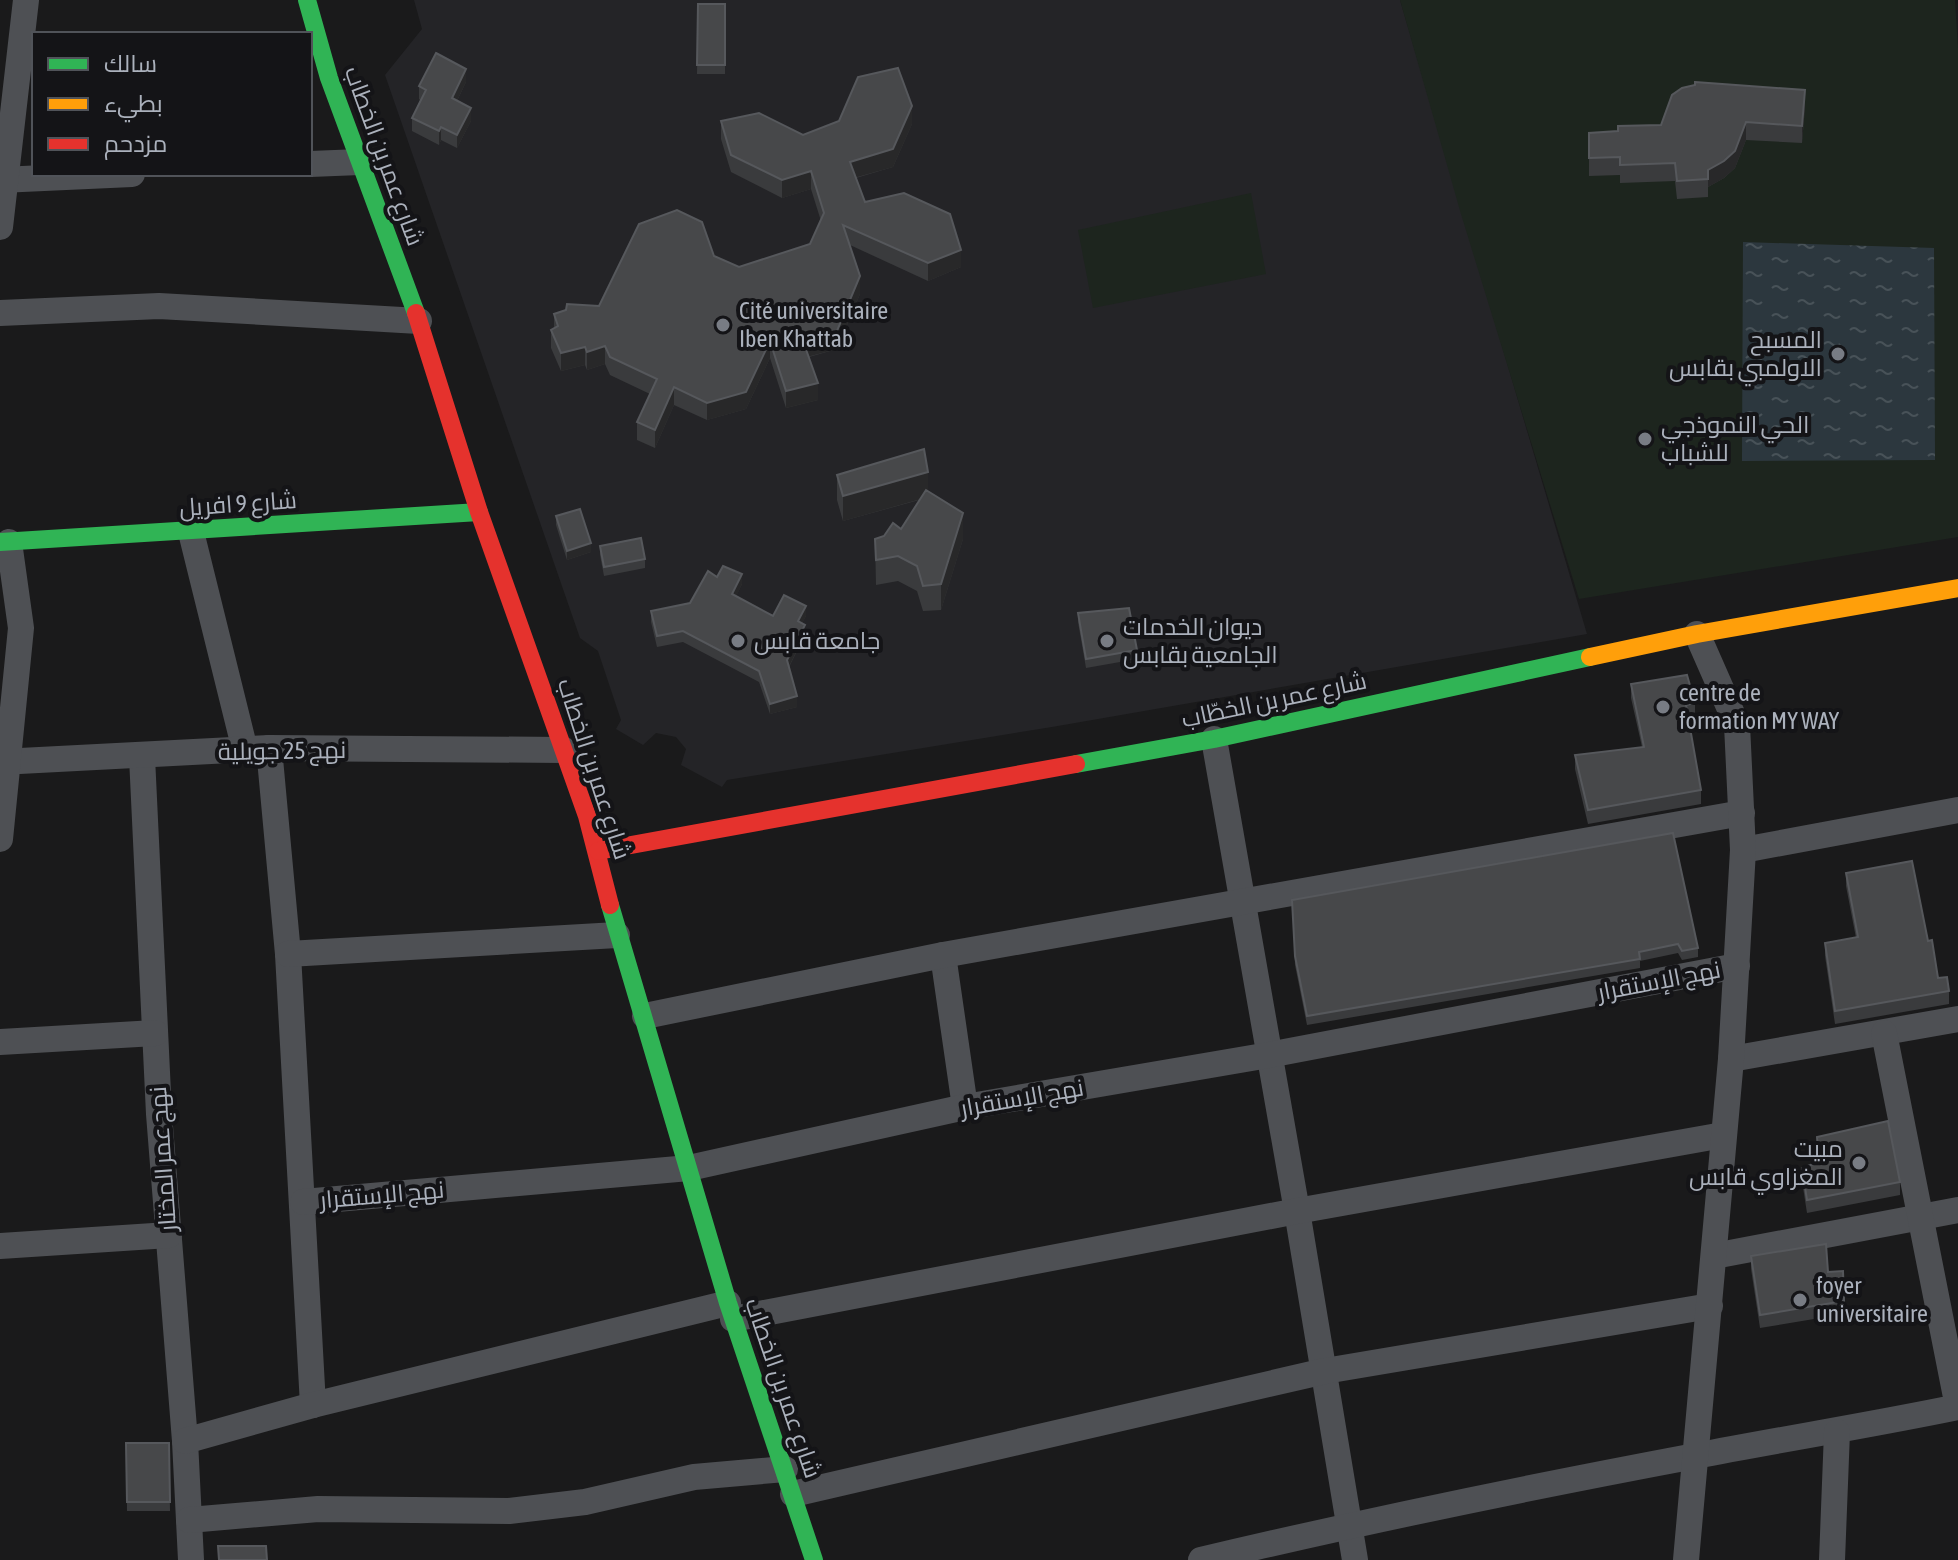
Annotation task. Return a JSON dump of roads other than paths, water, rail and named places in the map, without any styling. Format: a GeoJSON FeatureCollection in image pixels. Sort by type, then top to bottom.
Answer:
{"type":"FeatureCollection","features":[{"type":"Feature","properties":{"kind":"street","name":"شارع عمر بن الخطاب"},"geometry":{"type":"LineString","coordinates":[[307,0],[329,78],[419,321],[479,512],[598,851],[617,935],[645,1016],[731,1311],[814,1560]]}},
{"type":"Feature","properties":{"kind":"street"},"geometry":{"type":"LineString","coordinates":[[0,227],[2,180],[23,1]]}},
{"type":"Feature","properties":{"kind":"street"},"geometry":{"type":"LineString","coordinates":[[312,164],[360,162]]}},
{"type":"Feature","properties":{"kind":"street"},"geometry":{"type":"LineString","coordinates":[[2,180],[89,176]]}},
{"type":"Feature","properties":{"kind":"street"},"geometry":{"type":"LineString","coordinates":[[0,313],[159,306],[419,321]]}},
{"type":"Feature","properties":{"kind":"street","name":"شارع 9 افريل"},"geometry":{"type":"LineString","coordinates":[[5,542],[479,512]]}},
{"type":"Feature","properties":{"kind":"street"},"geometry":{"type":"LineString","coordinates":[[191,532],[257,749],[288,954],[313,1405]]}},
{"type":"Feature","properties":{"kind":"street"},"geometry":{"type":"LineString","coordinates":[[0,839],[4,762],[21,628],[5,542]]}},
{"type":"Feature","properties":{"kind":"street","name":"شارع عمر بن الخطّاب"},"geometry":{"type":"LineString","coordinates":[[598,851],[1214,739],[1697,634],[1958,588]]}},
{"type":"Feature","properties":{"kind":"street"},"geometry":{"type":"LineString","coordinates":[[1686,1560],[1731,1059],[1743,850],[1737,725],[1697,634]]}},
{"type":"Feature","properties":{"kind":"street"},"geometry":{"type":"LineString","coordinates":[[1214,739],[1325,1371],[1355,1560]]}},
{"type":"Feature","properties":{"kind":"street","name":"نهج 25 جويلية"},"geometry":{"type":"LineString","coordinates":[[4,762],[257,749],[564,750]]}},
{"type":"Feature","properties":{"kind":"street","name":"نهج عمر المختار"},"geometry":{"type":"LineString","coordinates":[[142,757],[155,1033],[191,1560]]}},
{"type":"Feature","properties":{"kind":"street"},"geometry":{"type":"LineString","coordinates":[[1743,850],[1958,810]]}},
{"type":"Feature","properties":{"kind":"street"},"geometry":{"type":"LineString","coordinates":[[645,1016],[943,955],[1742,813]]}},
{"type":"Feature","properties":{"kind":"street"},"geometry":{"type":"LineString","coordinates":[[288,954],[617,935]]}},
{"type":"Feature","properties":{"kind":"street"},"geometry":{"type":"LineString","coordinates":[[943,955],[965,1107]]}},
{"type":"Feature","properties":{"kind":"street","name":"نهج الإستقرار"},"geometry":{"type":"LineString","coordinates":[[303,1202],[689,1168],[965,1107],[1269,1055],[1737,966]]}},
{"type":"Feature","properties":{"kind":"street"},"geometry":{"type":"LineString","coordinates":[[1731,1059],[1958,1019]]}},
{"type":"Feature","properties":{"kind":"street"},"geometry":{"type":"LineString","coordinates":[[0,1042],[155,1033]]}},
{"type":"Feature","properties":{"kind":"street"},"geometry":{"type":"LineString","coordinates":[[1201,1560],[1350,1524],[1958,1407],[1884,1033]]}},
{"type":"Feature","properties":{"kind":"street"},"geometry":{"type":"LineString","coordinates":[[185,1441],[313,1405],[731,1311],[1723,1135]]}},
{"type":"Feature","properties":{"kind":"street"},"geometry":{"type":"LineString","coordinates":[[1714,1256],[1958,1210]]}},
{"type":"Feature","properties":{"kind":"street"},"geometry":{"type":"LineString","coordinates":[[0,1246],[169,1235]]}},
{"type":"Feature","properties":{"kind":"street"},"geometry":{"type":"LineString","coordinates":[[189,1520],[318,1509],[509,1511],[585,1502],[694,1477],[789,1482],[1325,1371],[1710,1306]]}},
{"type":"Feature","properties":{"kind":"street"},"geometry":{"type":"LineString","coordinates":[[1832,1560],[1837,1432]]}},
{"type":"Feature","properties":{"kind":"water","name":"المسبح الاولمبي بقابس"},"geometry":{"type":"Polygon","coordinates":[[[1743,242],[1934,248],[1935,460],[1742,461],[1743,242]]]}},
{"type":"Feature","properties":{"kind":"place","name":"Cité universitaire Iben Khattab"},"geometry":{"type":"Point","coordinates":[723,325]}},
{"type":"Feature","properties":{"kind":"place","name":"المسبح الاولمبي بقابس"},"geometry":{"type":"Point","coordinates":[1838,354]}},
{"type":"Feature","properties":{"kind":"place","name":"الحي النموذجي للشباب"},"geometry":{"type":"Point","coordinates":[1645,439]}},
{"type":"Feature","properties":{"kind":"place","name":"جامعة قابس"},"geometry":{"type":"Point","coordinates":[738,641]}},
{"type":"Feature","properties":{"kind":"place","name":"ديوان الخدمات الجامعية بقابس"},"geometry":{"type":"Point","coordinates":[1107,641]}},
{"type":"Feature","properties":{"kind":"place","name":"centre de formation MY WAY"},"geometry":{"type":"Point","coordinates":[1663,707]}},
{"type":"Feature","properties":{"kind":"place","name":"مبيت المغزاوي قابس"},"geometry":{"type":"Point","coordinates":[1859,1163]}},
{"type":"Feature","properties":{"kind":"place","name":"foyer universitaire"},"geometry":{"type":"Point","coordinates":[1800,1300]}}]}
